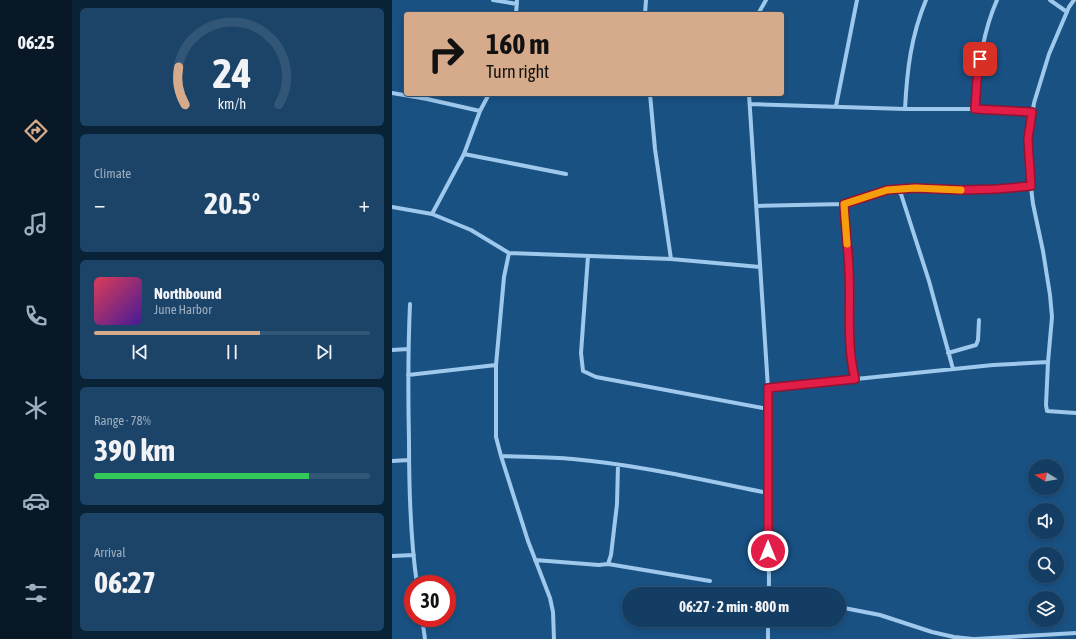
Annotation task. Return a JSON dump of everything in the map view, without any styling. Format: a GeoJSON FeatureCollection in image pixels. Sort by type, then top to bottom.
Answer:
{"type":"FeatureCollection","features":[{"type":"Feature","properties":{"kind":"street"},"geometry":{"type":"LineString","coordinates":[[493,0],[517,2],[516,12]]}},
{"type":"Feature","properties":{"kind":"street"},"geometry":{"type":"LineString","coordinates":[[646,0],[646,12]]}},
{"type":"Feature","properties":{"kind":"street"},"geometry":{"type":"LineString","coordinates":[[759,12],[765,0]]}},
{"type":"Feature","properties":{"kind":"street"},"geometry":{"type":"LineString","coordinates":[[836,106],[857,0]]}},
{"type":"Feature","properties":{"kind":"street"},"geometry":{"type":"LineString","coordinates":[[906,108],[909,61],[926,0]]}},
{"type":"Feature","properties":{"kind":"street"},"geometry":{"type":"LineString","coordinates":[[975,109],[977,80],[982,48],[991,14],[997,0]]}},
{"type":"Feature","properties":{"kind":"street"},"geometry":{"type":"LineString","coordinates":[[1050,0],[1067,12]]}},
{"type":"Feature","properties":{"kind":"street"},"geometry":{"type":"LineString","coordinates":[[1074,0],[1067,12],[1049,54],[1032,112],[1028,139],[1033,204],[1043,251],[1052,317],[1048,362],[1047,411],[1076,413]]}},
{"type":"Feature","properties":{"kind":"street"},"geometry":{"type":"LineString","coordinates":[[392,93],[404,95]]}},
{"type":"Feature","properties":{"kind":"street"},"geometry":{"type":"LineString","coordinates":[[410,96],[480,111]]}},
{"type":"Feature","properties":{"kind":"street"},"geometry":{"type":"LineString","coordinates":[[432,214],[464,154],[480,111],[488,96]]}},
{"type":"Feature","properties":{"kind":"street"},"geometry":{"type":"LineString","coordinates":[[650,96],[655,150],[670,258]]}},
{"type":"Feature","properties":{"kind":"street"},"geometry":{"type":"LineString","coordinates":[[749,96],[768,388],[768,587]]}},
{"type":"Feature","properties":{"kind":"street"},"geometry":{"type":"LineString","coordinates":[[750,104],[975,109],[1032,112]]}},
{"type":"Feature","properties":{"kind":"street"},"geometry":{"type":"LineString","coordinates":[[464,154],[566,174]]}},
{"type":"Feature","properties":{"kind":"street"},"geometry":{"type":"LineString","coordinates":[[756,206],[844,204],[887,190],[915,188],[968,190],[1031,186]]}},
{"type":"Feature","properties":{"kind":"street"},"geometry":{"type":"LineString","coordinates":[[896,190],[901,194],[929,281],[953,369]]}},
{"type":"Feature","properties":{"kind":"street"},"geometry":{"type":"LineString","coordinates":[[844,204],[849,269],[850,361],[855,379]]}},
{"type":"Feature","properties":{"kind":"street"},"geometry":{"type":"LineString","coordinates":[[392,207],[432,214],[471,230],[509,253],[670,258],[760,267]]}},
{"type":"Feature","properties":{"kind":"street"},"geometry":{"type":"LineString","coordinates":[[509,253],[504,277],[496,365],[496,437],[500,456],[535,560],[550,598],[554,612],[554,639]]}},
{"type":"Feature","properties":{"kind":"street"},"geometry":{"type":"LineString","coordinates":[[588,256],[581,353],[583,371],[596,377],[768,409]]}},
{"type":"Feature","properties":{"kind":"street"},"geometry":{"type":"LineString","coordinates":[[410,304],[408,349],[409,460],[416,575]]}},
{"type":"Feature","properties":{"kind":"street"},"geometry":{"type":"LineString","coordinates":[[948,353],[976,345],[980,320]]}},
{"type":"Feature","properties":{"kind":"street"},"geometry":{"type":"LineString","coordinates":[[392,350],[408,349]]}},
{"type":"Feature","properties":{"kind":"street"},"geometry":{"type":"LineString","coordinates":[[768,388],[993,365],[1048,362]]}},
{"type":"Feature","properties":{"kind":"street"},"geometry":{"type":"LineString","coordinates":[[408,375],[496,365]]}},
{"type":"Feature","properties":{"kind":"street"},"geometry":{"type":"LineString","coordinates":[[500,456],[572,459],[618,464],[768,493]]}},
{"type":"Feature","properties":{"kind":"street"},"geometry":{"type":"LineString","coordinates":[[392,461],[409,460]]}},
{"type":"Feature","properties":{"kind":"street"},"geometry":{"type":"LineString","coordinates":[[608,564],[611,555],[617,504],[618,464]]}},
{"type":"Feature","properties":{"kind":"street"},"geometry":{"type":"LineString","coordinates":[[392,556],[414,555]]}},
{"type":"Feature","properties":{"kind":"street"},"geometry":{"type":"LineString","coordinates":[[535,560],[599,565],[608,564],[710,581]]}},
{"type":"Feature","properties":{"kind":"street"},"geometry":{"type":"LineString","coordinates":[[846,608],[880,615],[932,632],[954,637],[974,639],[1076,633]]}},
{"type":"Feature","properties":{"kind":"street"},"geometry":{"type":"LineString","coordinates":[[423,627],[425,639]]}},
{"type":"Feature","properties":{"kind":"street"},"geometry":{"type":"LineString","coordinates":[[768,627],[768,639]]}},
{"type":"Feature","properties":{"kind":"slow traffic"},"geometry":{"type":"LineString","coordinates":[[847,244],[844,204],[887,190],[915,188],[925,190],[961,190]]}},
{"type":"Feature","properties":{"kind":"route"},"geometry":{"type":"LineString","coordinates":[[768,551],[768,388],[855,379],[850,361],[849,269],[844,204],[887,190],[915,188],[925,190],[961,190],[1031,186],[1028,139],[1032,112],[975,109],[980,59]]}}]}
